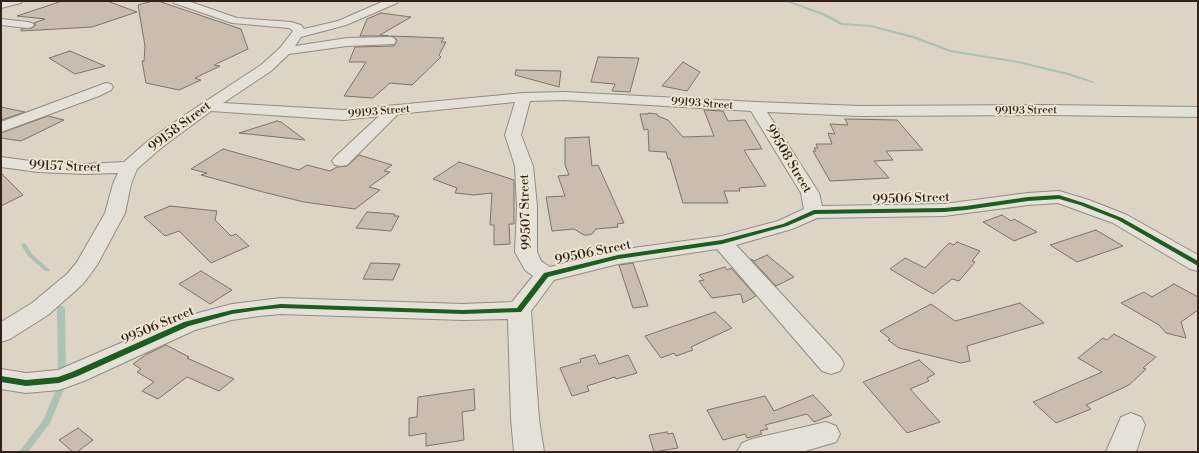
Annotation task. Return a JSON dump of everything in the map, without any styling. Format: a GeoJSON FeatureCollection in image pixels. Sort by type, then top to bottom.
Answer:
{"type":"FeatureCollection","features":[{"type":"Feature","properties":{"kind":"street"},"geometry":{"type":"LineString","coordinates":[[1,5],[17,1]]}},
{"type":"Feature","properties":{"kind":"street"},"geometry":{"type":"LineString","coordinates":[[178,1],[236,21],[294,26],[299,30],[298,34],[342,23],[385,3],[393,1]]}},
{"type":"Feature","properties":{"kind":"street"},"geometry":{"type":"LineString","coordinates":[[1,22],[28,25]]}},
{"type":"Feature","properties":{"kind":"street","name":"99158 Street"},"geometry":{"type":"LineString","coordinates":[[1,333],[40,309],[75,279],[86,265],[115,213],[122,184],[129,167],[155,144],[207,106],[254,77],[285,51],[298,34]]}},
{"type":"Feature","properties":{"kind":"street"},"geometry":{"type":"LineString","coordinates":[[285,51],[347,42],[390,41]]}},
{"type":"Feature","properties":{"kind":"street"},"geometry":{"type":"LineString","coordinates":[[1,127],[94,93],[106,87]]}},
{"type":"Feature","properties":{"kind":"street","name":"99193 Street"},"geometry":{"type":"LineString","coordinates":[[207,106],[344,115],[524,97],[602,97],[756,107],[860,111],[1046,110],[1198,112]]}},
{"type":"Feature","properties":{"kind":"street","name":"99507 Street"},"geometry":{"type":"LineString","coordinates":[[524,97],[513,135],[524,166],[527,206],[526,252],[533,265],[546,275]]}},
{"type":"Feature","properties":{"kind":"street","name":"99508 Street"},"geometry":{"type":"LineString","coordinates":[[756,107],[810,193],[814,212]]}},
{"type":"Feature","properties":{"kind":"street"},"geometry":{"type":"LineString","coordinates":[[341,160],[393,111]]}},
{"type":"Feature","properties":{"kind":"street","name":"99157 Street"},"geometry":{"type":"LineString","coordinates":[[1,162],[38,167],[86,169],[129,167]]}},
{"type":"Feature","properties":{"kind":"street","name":"99506 Street"},"geometry":{"type":"LineString","coordinates":[[1,379],[26,383],[59,380],[76,374],[187,324],[213,316],[259,308],[281,306],[463,312],[519,310],[546,275],[618,258],[722,242],[772,229],[814,212],[944,210],[1028,199],[1059,197],[1082,204],[1120,219],[1198,264]]}},
{"type":"Feature","properties":{"kind":"street"},"geometry":{"type":"LineString","coordinates":[[722,242],[831,364]]}},
{"type":"Feature","properties":{"kind":"street"},"geometry":{"type":"LineString","coordinates":[[519,310],[525,419],[529,452]]}},
{"type":"Feature","properties":{"kind":"street"},"geometry":{"type":"LineString","coordinates":[[1121,452],[1131,425]]}},
{"type":"Feature","properties":{"kind":"street"},"geometry":{"type":"LineString","coordinates":[[752,452],[826,434]]}},
{"type":"Feature","properties":{"kind":"building"},"geometry":{"type":"Polygon","coordinates":[[[62,1],[107,1],[137,12],[92,27],[21,31],[21,29],[32,28],[36,25],[34,23],[45,19],[17,16],[62,1]]]}},
{"type":"Feature","properties":{"kind":"building"},"geometry":{"type":"Polygon","coordinates":[[[158,1],[241,29],[248,49],[214,65],[220,66],[195,78],[201,80],[179,90],[146,83],[142,61],[144,61],[145,46],[138,5],[158,1]]]}},
{"type":"Feature","properties":{"kind":"building"},"geometry":{"type":"Polygon","coordinates":[[[381,13],[411,17],[380,35],[389,36],[360,36],[367,19],[381,13]]]}},
{"type":"Feature","properties":{"kind":"building"},"geometry":{"type":"Polygon","coordinates":[[[391,36],[444,38],[441,42],[446,42],[439,55],[441,57],[412,85],[390,83],[373,98],[344,96],[366,62],[349,62],[355,47],[394,46],[397,40],[391,36]]]}},
{"type":"Feature","properties":{"kind":"building"},"geometry":{"type":"Polygon","coordinates":[[[70,51],[105,66],[75,74],[49,58],[70,51]]]}},
{"type":"Feature","properties":{"kind":"building"},"geometry":{"type":"Polygon","coordinates":[[[598,57],[639,58],[630,92],[612,91],[615,84],[591,82],[598,57]]]}},
{"type":"Feature","properties":{"kind":"building"},"geometry":{"type":"Polygon","coordinates":[[[683,62],[700,72],[687,91],[662,86],[683,62]]]}},
{"type":"Feature","properties":{"kind":"building"},"geometry":{"type":"Polygon","coordinates":[[[516,70],[561,71],[559,87],[515,75],[516,70]]]}},
{"type":"Feature","properties":{"kind":"building"},"geometry":{"type":"Polygon","coordinates":[[[1,107],[25,112],[1,120],[1,107]]]}},
{"type":"Feature","properties":{"kind":"building"},"geometry":{"type":"Polygon","coordinates":[[[704,110],[723,111],[728,121],[745,120],[762,149],[744,150],[766,186],[739,188],[740,191],[724,191],[728,203],[683,203],[670,159],[668,159],[666,152],[649,151],[648,129],[644,130],[640,114],[657,114],[658,116],[668,120],[683,137],[714,136],[704,110]]]}},
{"type":"Feature","properties":{"kind":"building"},"geometry":{"type":"Polygon","coordinates":[[[48,116],[64,120],[21,141],[1,138],[1,133],[48,116]]]}},
{"type":"Feature","properties":{"kind":"building"},"geometry":{"type":"Polygon","coordinates":[[[845,119],[897,120],[923,150],[886,151],[893,160],[874,161],[889,178],[830,181],[813,151],[816,151],[814,148],[818,148],[816,144],[832,144],[828,133],[835,134],[830,124],[848,125],[845,119]]]}},
{"type":"Feature","properties":{"kind":"building"},"geometry":{"type":"Polygon","coordinates":[[[277,121],[281,122],[305,140],[239,133],[277,121]]]}},
{"type":"Feature","properties":{"kind":"building"},"geometry":{"type":"Polygon","coordinates":[[[589,137],[592,166],[598,165],[624,223],[617,224],[618,227],[596,229],[592,234],[588,235],[584,235],[574,229],[552,231],[546,197],[565,196],[558,176],[569,175],[565,165],[565,138],[589,137]]]}},
{"type":"Feature","properties":{"kind":"building"},"geometry":{"type":"Polygon","coordinates":[[[223,149],[299,170],[307,165],[330,171],[337,167],[347,166],[359,155],[392,165],[384,171],[390,172],[369,187],[380,190],[355,209],[304,202],[263,192],[201,175],[207,173],[191,169],[223,149]]]}},
{"type":"Feature","properties":{"kind":"building"},"geometry":{"type":"Polygon","coordinates":[[[459,162],[514,180],[514,224],[509,224],[510,244],[494,245],[494,225],[490,225],[492,193],[474,195],[455,193],[457,188],[433,179],[459,162]]]}},
{"type":"Feature","properties":{"kind":"building"},"geometry":{"type":"Polygon","coordinates":[[[1,173],[23,195],[1,206],[1,173]]]}},
{"type":"Feature","properties":{"kind":"building"},"geometry":{"type":"Polygon","coordinates":[[[170,206],[217,211],[215,220],[231,236],[236,234],[249,246],[211,263],[179,231],[165,236],[144,217],[170,206]]]}},
{"type":"Feature","properties":{"kind":"building"},"geometry":{"type":"Polygon","coordinates":[[[367,212],[395,214],[394,216],[399,216],[391,231],[356,228],[367,212]]]}},
{"type":"Feature","properties":{"kind":"building"},"geometry":{"type":"Polygon","coordinates":[[[1002,215],[1011,221],[1014,219],[1037,232],[1014,241],[983,222],[1002,215]]]}},
{"type":"Feature","properties":{"kind":"building"},"geometry":{"type":"Polygon","coordinates":[[[1096,230],[1123,246],[1077,262],[1050,245],[1096,230]]]}},
{"type":"Feature","properties":{"kind":"building"},"geometry":{"type":"Polygon","coordinates":[[[957,242],[980,251],[972,261],[975,262],[959,281],[952,279],[933,294],[890,269],[905,258],[925,268],[949,243],[954,245],[957,242]]]}},
{"type":"Feature","properties":{"kind":"building"},"geometry":{"type":"Polygon","coordinates":[[[767,255],[794,277],[776,286],[751,259],[754,261],[767,255]]]}},
{"type":"Feature","properties":{"kind":"building"},"geometry":{"type":"Polygon","coordinates":[[[371,263],[400,264],[393,280],[363,279],[371,263]]]}},
{"type":"Feature","properties":{"kind":"building"},"geometry":{"type":"Polygon","coordinates":[[[633,263],[648,306],[633,308],[619,265],[633,263]]]}},
{"type":"Feature","properties":{"kind":"building"},"geometry":{"type":"Polygon","coordinates":[[[725,267],[727,270],[731,268],[756,296],[743,303],[741,294],[712,298],[699,281],[704,280],[699,275],[725,267]]]}},
{"type":"Feature","properties":{"kind":"building"},"geometry":{"type":"Polygon","coordinates":[[[201,271],[232,290],[210,304],[179,284],[201,271]]]}},
{"type":"Feature","properties":{"kind":"building"},"geometry":{"type":"Polygon","coordinates":[[[1174,284],[1198,297],[1198,310],[1181,322],[1186,338],[1166,333],[1159,325],[1121,303],[1144,292],[1152,297],[1174,284]]]}},
{"type":"Feature","properties":{"kind":"building"},"geometry":{"type":"Polygon","coordinates":[[[1020,303],[1044,323],[967,346],[970,361],[961,363],[899,348],[888,340],[890,339],[880,331],[931,304],[955,321],[1020,303]]]}},
{"type":"Feature","properties":{"kind":"building"},"geometry":{"type":"Polygon","coordinates":[[[715,312],[732,328],[691,347],[693,350],[676,356],[674,353],[661,358],[645,336],[715,312]]]}},
{"type":"Feature","properties":{"kind":"building"},"geometry":{"type":"Polygon","coordinates":[[[1114,334],[1156,357],[1143,368],[1146,369],[1129,385],[1086,405],[1091,409],[1056,423],[1033,402],[1102,372],[1078,358],[1103,338],[1107,340],[1114,334]]]}},
{"type":"Feature","properties":{"kind":"building"},"geometry":{"type":"Polygon","coordinates":[[[166,345],[189,357],[187,358],[234,379],[219,391],[187,377],[158,399],[142,391],[154,382],[137,372],[141,369],[133,364],[147,354],[166,345]]]}},
{"type":"Feature","properties":{"kind":"building"},"geometry":{"type":"Polygon","coordinates":[[[595,355],[599,364],[628,355],[637,373],[616,379],[615,377],[587,386],[589,391],[572,396],[560,368],[581,362],[580,359],[595,355]]]}},
{"type":"Feature","properties":{"kind":"building"},"geometry":{"type":"Polygon","coordinates":[[[919,360],[935,374],[927,378],[929,381],[910,389],[940,422],[907,433],[863,382],[919,360]]]}},
{"type":"Feature","properties":{"kind":"building"},"geometry":{"type":"Polygon","coordinates":[[[474,389],[475,410],[462,412],[464,440],[426,446],[426,433],[409,436],[409,418],[417,417],[418,397],[474,389]]]}},
{"type":"Feature","properties":{"kind":"building"},"geometry":{"type":"Polygon","coordinates":[[[813,395],[832,415],[814,422],[807,414],[765,425],[768,429],[760,431],[762,434],[747,438],[745,434],[723,440],[707,410],[765,396],[774,411],[813,395]]]}},
{"type":"Feature","properties":{"kind":"building"},"geometry":{"type":"Polygon","coordinates":[[[78,428],[93,440],[77,452],[73,452],[59,440],[78,428]]]}},
{"type":"Feature","properties":{"kind":"building"},"geometry":{"type":"Polygon","coordinates":[[[667,432],[668,434],[673,433],[678,448],[654,452],[649,435],[667,432]]]}},
{"type":"Feature","properties":{"kind":"waterway"},"geometry":{"type":"LineString","coordinates":[[786,1],[823,14],[842,24],[871,26],[913,37],[950,51],[1018,62],[1068,74],[1093,82]]}},
{"type":"Feature","properties":{"kind":"waterway"},"geometry":{"type":"LineString","coordinates":[[24,245],[30,255],[47,270]]}},
{"type":"Feature","properties":{"kind":"waterway"},"geometry":{"type":"LineString","coordinates":[[61,308],[62,373]]}},
{"type":"Feature","properties":{"kind":"waterway"},"geometry":{"type":"LineString","coordinates":[[23,452],[47,421],[61,387]]}},
{"type":"Feature","properties":{"kind":"cycle path"},"geometry":{"type":"LineString","coordinates":[[1,379],[26,383],[59,380],[187,324],[232,312],[259,308],[281,306],[463,312],[519,310],[546,275],[618,257],[722,242],[785,225],[814,212],[944,210],[1028,199],[1059,197],[1082,204],[1120,219],[1198,264]]}}]}
